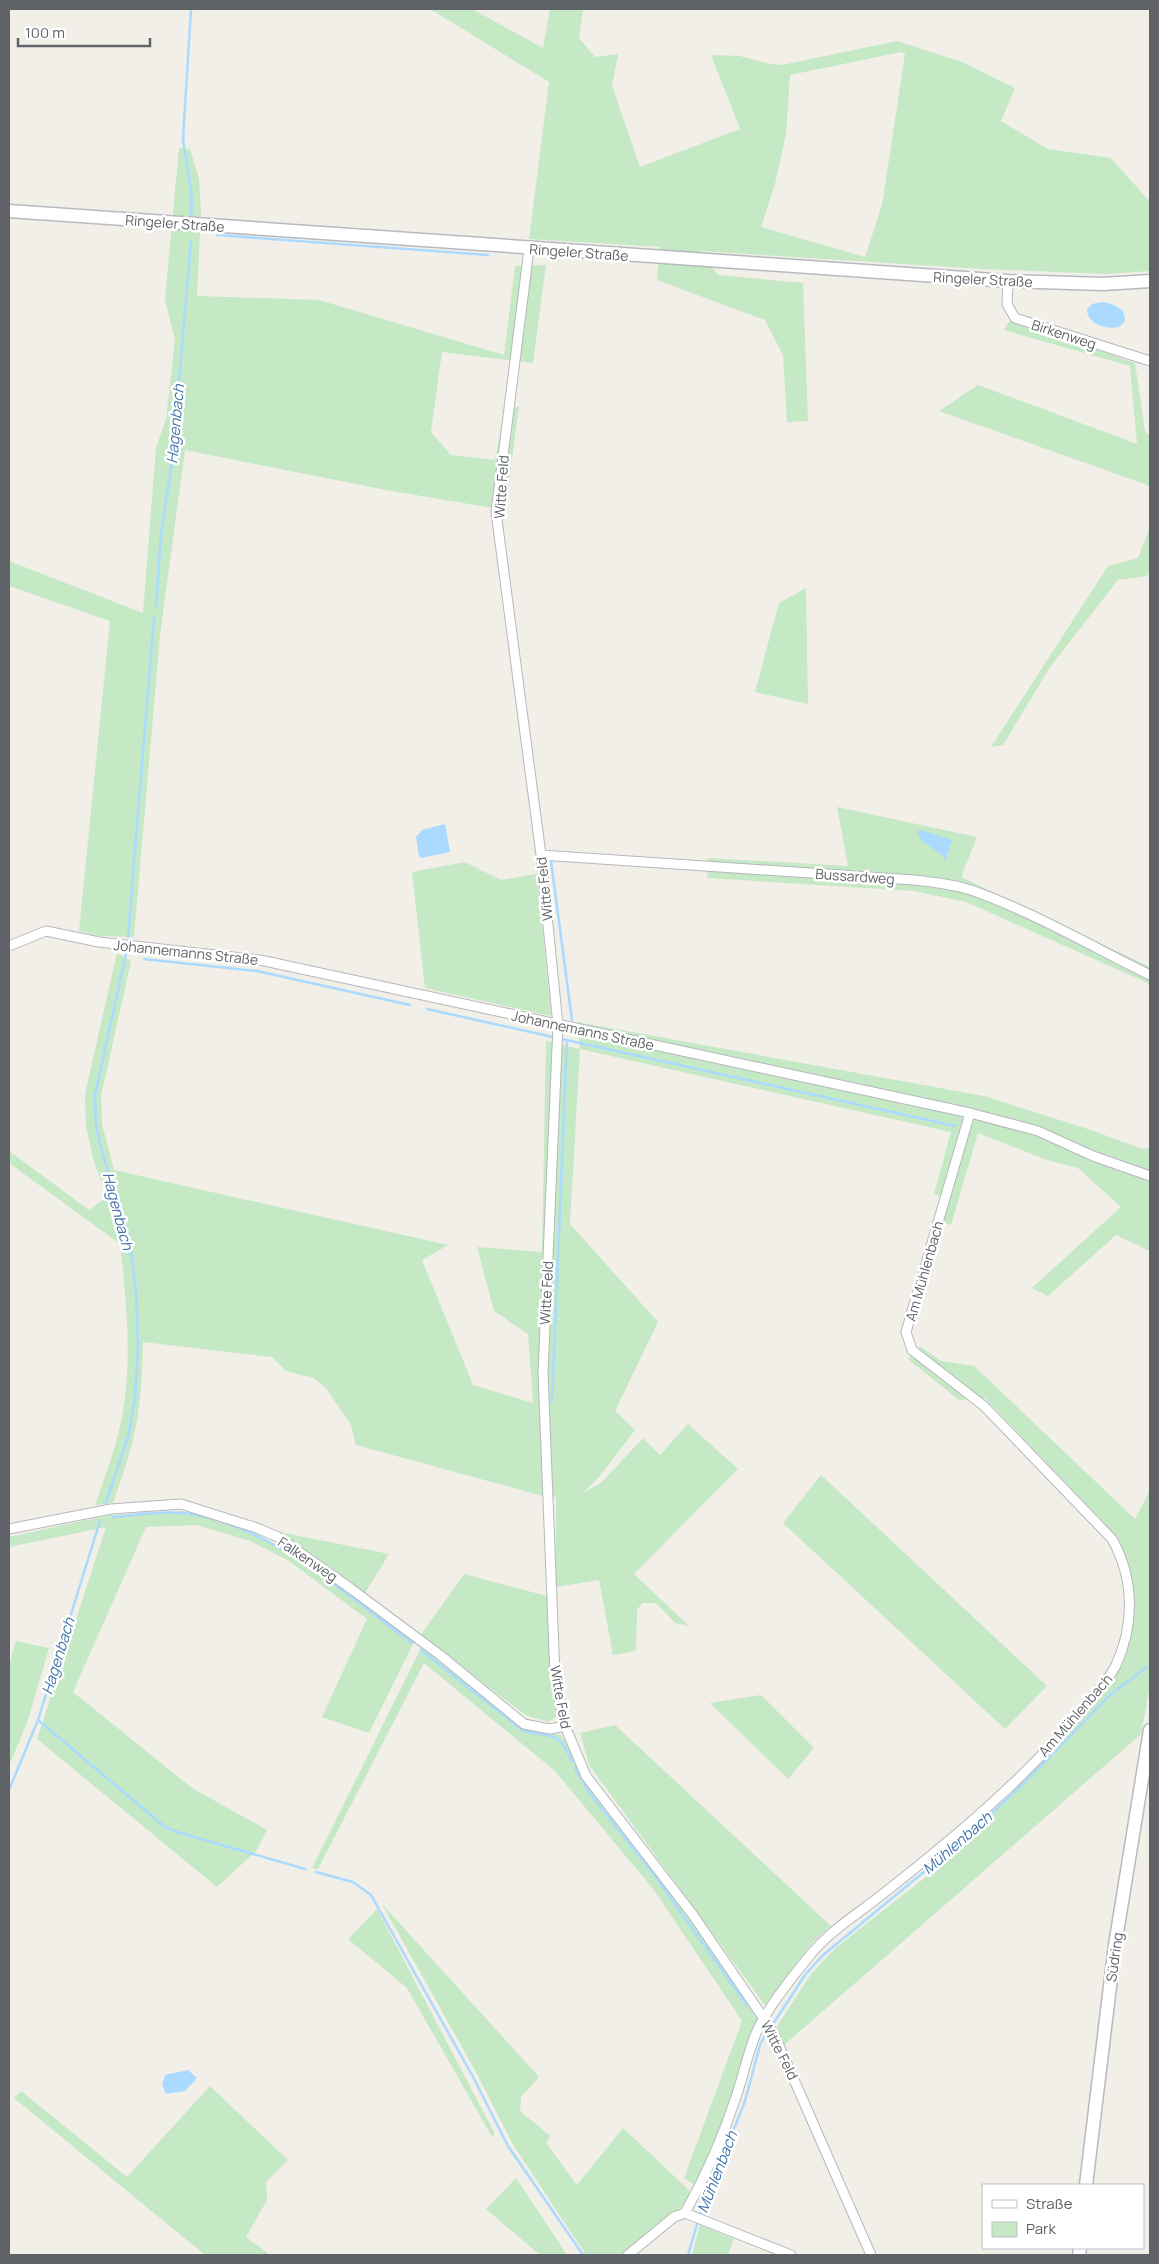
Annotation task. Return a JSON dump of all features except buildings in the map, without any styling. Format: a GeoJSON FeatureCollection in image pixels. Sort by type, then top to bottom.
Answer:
{"type":"FeatureCollection","features":[{"type":"Feature","properties":{"kind":"street","name":"Ringeler Straße"},"geometry":{"type":"LineString","coordinates":[[9,211],[529,249],[1008,281],[1103,284],[1150,281]]}},
{"type":"Feature","properties":{"kind":"street","name":"Witte Feld"},"geometry":{"type":"LineString","coordinates":[[529,249],[496,512],[541,855],[558,1025],[543,1373],[555,1676],[565,1726],[586,1776],[693,1915],[764,2019],[781,2048],[871,2255]]}},
{"type":"Feature","properties":{"kind":"street","name":"Birkenweg"},"geometry":{"type":"LineString","coordinates":[[1008,281],[1007,304],[1015,318],[1150,362]]}},
{"type":"Feature","properties":{"kind":"street","name":"Bussardweg"},"geometry":{"type":"LineString","coordinates":[[541,855],[914,880],[948,884],[970,890],[1030,916],[1150,975]]}},
{"type":"Feature","properties":{"kind":"street","name":"Johannemanns Straße"},"geometry":{"type":"LineString","coordinates":[[9,946],[46,930],[99,942],[260,960],[970,1113],[1038,1131],[1093,1156],[1150,1176]]}},
{"type":"Feature","properties":{"kind":"street","name":"Am Mühlenbach"},"geometry":{"type":"LineString","coordinates":[[685,2213],[707,2170],[736,2099],[755,2035],[764,2019],[808,1957],[830,1935],[953,1837],[1029,1768],[1106,1682],[1115,1668],[1126,1638],[1130,1593],[1121,1555],[1112,1539],[984,1406],[912,1350],[906,1332],[970,1113]]}},
{"type":"Feature","properties":{"kind":"street","name":"Falkenweg"},"geometry":{"type":"LineString","coordinates":[[9,1529],[111,1509],[181,1504],[257,1528],[278,1537],[350,1588],[440,1655],[524,1724],[550,1729],[565,1726]]}},
{"type":"Feature","properties":{"kind":"street","name":"Südring"},"geometry":{"type":"LineString","coordinates":[[1086,2184],[1115,1944],[1150,1730]]}},
{"type":"Feature","properties":{"kind":"street"},"geometry":{"type":"LineString","coordinates":[[628,2255],[674,2217],[685,2213],[791,2255]]}},
{"type":"Feature","properties":{"kind":"green space"},"geometry":{"type":"Polygon","coordinates":[[[430,9],[472,9],[543,48],[550,9],[583,9],[579,38],[595,57],[618,54],[612,86],[640,167],[740,129],[711,55],[740,56],[770,64],[782,65],[897,41],[962,62],[1015,88],[1001,121],[1048,149],[1111,158],[1150,202],[1150,271],[1106,274],[982,269],[701,251],[718,275],[803,283],[808,421],[787,422],[783,355],[765,320],[657,280],[660,247],[529,239],[549,82],[430,9]],[[901,52],[790,75],[786,134],[775,184],[761,227],[865,257],[882,205],[905,54],[901,52]]]}},
{"type":"Feature","properties":{"kind":"green space"},"geometry":{"type":"Polygon","coordinates":[[[179,148],[190,149],[199,179],[201,211],[197,296],[319,300],[504,355],[515,266],[546,265],[533,363],[442,352],[431,432],[451,455],[495,460],[504,413],[519,406],[505,510],[386,490],[185,450],[160,635],[134,937],[100,936],[79,931],[110,621],[9,586],[9,561],[143,613],[156,448],[166,419],[175,340],[165,299],[179,148]]]}},
{"type":"Feature","properties":{"kind":"green space"},"geometry":{"type":"Polygon","coordinates":[[[1010,320],[1135,363],[1145,431],[1150,437],[1150,486],[939,411],[978,385],[1137,444],[1130,366],[1004,330],[1010,320]]]}},
{"type":"Feature","properties":{"kind":"green space"},"geometry":{"type":"Polygon","coordinates":[[[1150,527],[1150,568],[1147,576],[1118,580],[1050,667],[1003,745],[991,747],[1108,566],[1138,558],[1150,527]]]}},
{"type":"Feature","properties":{"kind":"green space"},"geometry":{"type":"Polygon","coordinates":[[[806,588],[808,704],[755,692],[779,603],[806,588]]]}},
{"type":"Feature","properties":{"kind":"green space"},"geometry":{"type":"Polygon","coordinates":[[[837,807],[977,837],[961,877],[1150,967],[1150,984],[966,902],[914,891],[707,878],[708,858],[848,866],[837,807]]]}},
{"type":"Feature","properties":{"kind":"green space"},"geometry":{"type":"Polygon","coordinates":[[[465,862],[501,880],[537,874],[551,1016],[425,988],[412,872],[465,862]]]}},
{"type":"Feature","properties":{"kind":"green space"},"geometry":{"type":"Polygon","coordinates":[[[117,953],[131,961],[101,1096],[102,1124],[114,1170],[448,1245],[422,1260],[473,1385],[533,1403],[528,1334],[494,1311],[477,1247],[542,1252],[546,1041],[580,1049],[570,1224],[658,1322],[615,1411],[635,1430],[598,1478],[582,1494],[602,1482],[643,1438],[660,1455],[688,1424],[738,1469],[634,1574],[689,1626],[675,1623],[656,1603],[643,1603],[637,1609],[636,1651],[613,1655],[599,1580],[556,1587],[556,1497],[543,1496],[356,1445],[351,1425],[326,1388],[313,1378],[286,1371],[272,1357],[143,1342],[142,1379],[136,1427],[129,1455],[113,1503],[95,1505],[118,1435],[126,1388],[128,1364],[127,1316],[120,1244],[9,1163],[9,1151],[89,1210],[107,1197],[93,1159],[86,1126],[85,1094],[117,953]]]}},
{"type":"Feature","properties":{"kind":"green space"},"geometry":{"type":"Polygon","coordinates":[[[577,1022],[984,1096],[1091,1130],[1142,1149],[1150,1148],[1150,1251],[1116,1235],[1048,1296],[1032,1288],[1121,1207],[1078,1168],[1047,1160],[978,1133],[951,1225],[943,1223],[950,1200],[934,1194],[951,1132],[580,1049],[577,1022]]]}},
{"type":"Feature","properties":{"kind":"green space"},"geometry":{"type":"Polygon","coordinates":[[[920,1346],[941,1361],[974,1366],[1135,1519],[1150,1490],[1150,1685],[1141,1734],[784,2045],[776,2028],[809,1977],[838,1946],[945,1862],[1058,1745],[1121,1666],[1133,1617],[1133,1592],[1127,1564],[1119,1542],[1106,1525],[985,1398],[959,1400],[908,1359],[920,1346]]]}},
{"type":"Feature","properties":{"kind":"green space"},"geometry":{"type":"Polygon","coordinates":[[[821,1475],[1047,1686],[1005,1729],[783,1523],[821,1475]]]}},
{"type":"Feature","properties":{"kind":"green space"},"geometry":{"type":"Polygon","coordinates":[[[181,1511],[215,1519],[246,1530],[276,1545],[333,1580],[414,1642],[369,1733],[322,1717],[367,1619],[289,1561],[250,1541],[196,1525],[146,1527],[73,1692],[192,1788],[267,1830],[256,1851],[217,1887],[37,1739],[106,1527],[9,1547],[9,1537],[110,1515],[181,1511]]]}},
{"type":"Feature","properties":{"kind":"green space"},"geometry":{"type":"Polygon","coordinates":[[[279,1532],[389,1554],[365,1593],[279,1532]]]}},
{"type":"Feature","properties":{"kind":"green space"},"geometry":{"type":"Polygon","coordinates":[[[464,1574],[547,1596],[551,1676],[557,1716],[549,1722],[527,1716],[420,1636],[464,1574]]]}},
{"type":"Feature","properties":{"kind":"green space"},"geometry":{"type":"Polygon","coordinates":[[[16,1641],[49,1648],[28,1720],[9,1766],[9,1665],[16,1641]]]}},
{"type":"Feature","properties":{"kind":"green space"},"geometry":{"type":"Polygon","coordinates":[[[422,1646],[523,1726],[561,1735],[567,1742],[584,1780],[690,1918],[758,2020],[733,2099],[700,2183],[696,2186],[684,2178],[742,2021],[654,1890],[555,1771],[424,1663],[318,1869],[312,1868],[422,1646]]]}},
{"type":"Feature","properties":{"kind":"green space"},"geometry":{"type":"Polygon","coordinates":[[[761,1695],[814,1748],[788,1779],[710,1703],[761,1695]]]}},
{"type":"Feature","properties":{"kind":"green space"},"geometry":{"type":"Polygon","coordinates":[[[615,1725],[831,1926],[812,1943],[765,2005],[589,1765],[580,1733],[615,1725]]]}},
{"type":"Feature","properties":{"kind":"green space"},"geometry":{"type":"Polygon","coordinates":[[[382,1904],[539,2077],[521,2097],[520,2111],[550,2136],[546,2143],[577,2185],[623,2128],[692,2193],[685,2204],[620,2255],[586,2255],[512,2143],[477,2074],[382,1904]]]}},
{"type":"Feature","properties":{"kind":"green space"},"geometry":{"type":"Polygon","coordinates":[[[377,1909],[495,2134],[492,2137],[407,1988],[348,1939],[377,1909]]]}},
{"type":"Feature","properties":{"kind":"green space"},"geometry":{"type":"Polygon","coordinates":[[[210,2086],[288,2160],[266,2182],[267,2200],[246,2237],[270,2255],[205,2255],[14,2098],[21,2091],[127,2177],[210,2086]]]}},
{"type":"Feature","properties":{"kind":"green space"},"geometry":{"type":"Polygon","coordinates":[[[516,2178],[567,2255],[540,2255],[486,2209],[516,2178]]]}},
{"type":"Feature","properties":{"kind":"green space"},"geometry":{"type":"Polygon","coordinates":[[[700,2225],[734,2239],[728,2255],[692,2255],[700,2225]]]}},
{"type":"Feature","properties":{"kind":"water"},"geometry":{"type":"Polygon","coordinates":[[[1103,302],[1115,306],[1125,316],[1125,321],[1119,327],[1103,327],[1090,319],[1087,309],[1092,304],[1103,302]]]}},
{"type":"Feature","properties":{"kind":"water"},"geometry":{"type":"Polygon","coordinates":[[[445,824],[450,852],[421,858],[416,837],[422,830],[445,824]]]}},
{"type":"Feature","properties":{"kind":"water"},"geometry":{"type":"Polygon","coordinates":[[[921,830],[952,840],[945,861],[942,855],[921,840],[917,832],[921,830]]]}},
{"type":"Feature","properties":{"kind":"water"},"geometry":{"type":"Polygon","coordinates":[[[188,2070],[197,2078],[185,2091],[166,2094],[162,2085],[165,2075],[188,2070]]]}},
{"type":"Feature","properties":{"kind":"waterway","name":"Hagenbach"},"geometry":{"type":"LineString","coordinates":[[191,9],[183,139],[191,187],[191,215]]}},
{"type":"Feature","properties":{"kind":"waterway"},"geometry":{"type":"LineString","coordinates":[[217,235],[488,255]]}},
{"type":"Feature","properties":{"kind":"waterway","name":"Hagenbach"},"geometry":{"type":"LineString","coordinates":[[156,606],[161,534],[172,462],[191,241]]}},
{"type":"Feature","properties":{"kind":"waterway","name":"Hagenbach"},"geometry":{"type":"LineString","coordinates":[[128,937],[154,617]]}},
{"type":"Feature","properties":{"kind":"waterway"},"geometry":{"type":"LineString","coordinates":[[551,861],[572,1020]]}},
{"type":"Feature","properties":{"kind":"waterway","name":"Hagenbach"},"geometry":{"type":"LineString","coordinates":[[106,1503],[128,1437],[135,1398],[138,1345],[136,1291],[130,1242],[103,1156],[96,1126],[95,1095],[127,949]]}},
{"type":"Feature","properties":{"kind":"waterway"},"geometry":{"type":"LineString","coordinates":[[144,959],[257,971],[410,1005]]}},
{"type":"Feature","properties":{"kind":"waterway"},"geometry":{"type":"LineString","coordinates":[[427,1009],[553,1037]]}},
{"type":"Feature","properties":{"kind":"waterway"},"geometry":{"type":"LineString","coordinates":[[562,1039],[955,1126]]}},
{"type":"Feature","properties":{"kind":"waterway"},"geometry":{"type":"LineString","coordinates":[[552,1402],[567,1040]]}},
{"type":"Feature","properties":{"kind":"waterway"},"geometry":{"type":"LineString","coordinates":[[113,1517],[156,1513],[182,1513],[213,1519],[244,1530],[304,1563],[412,1643]]}},
{"type":"Feature","properties":{"kind":"waterway","name":"Hagenbach"},"geometry":{"type":"LineString","coordinates":[[9,1790],[38,1720],[100,1521]]}},
{"type":"Feature","properties":{"kind":"waterway"},"geometry":{"type":"LineString","coordinates":[[421,1650],[522,1730],[548,1735],[558,1740],[563,1744],[572,1762]]}},
{"type":"Feature","properties":{"kind":"waterway","name":"Mühlenbach"},"geometry":{"type":"LineString","coordinates":[[773,2024],[805,1975],[822,1956],[965,1838],[1023,1784],[1110,1695],[1147,1667]]}},
{"type":"Feature","properties":{"kind":"waterway"},"geometry":{"type":"LineString","coordinates":[[38,1720],[165,1827],[305,1869]]}},
{"type":"Feature","properties":{"kind":"waterway"},"geometry":{"type":"LineString","coordinates":[[575,1768],[590,1794],[652,1872],[747,2005]]}},
{"type":"Feature","properties":{"kind":"waterway"},"geometry":{"type":"LineString","coordinates":[[316,1872],[353,1882],[371,1895],[472,2075],[508,2146],[583,2255]]}},
{"type":"Feature","properties":{"kind":"waterway","name":"Mühlenbach"},"geometry":{"type":"LineString","coordinates":[[700,2215],[745,2101],[760,2045],[767,2032]]}},
{"type":"Feature","properties":{"kind":"waterway","name":"Mühlenbach"},"geometry":{"type":"LineString","coordinates":[[688,2255],[698,2221]]}}]}
